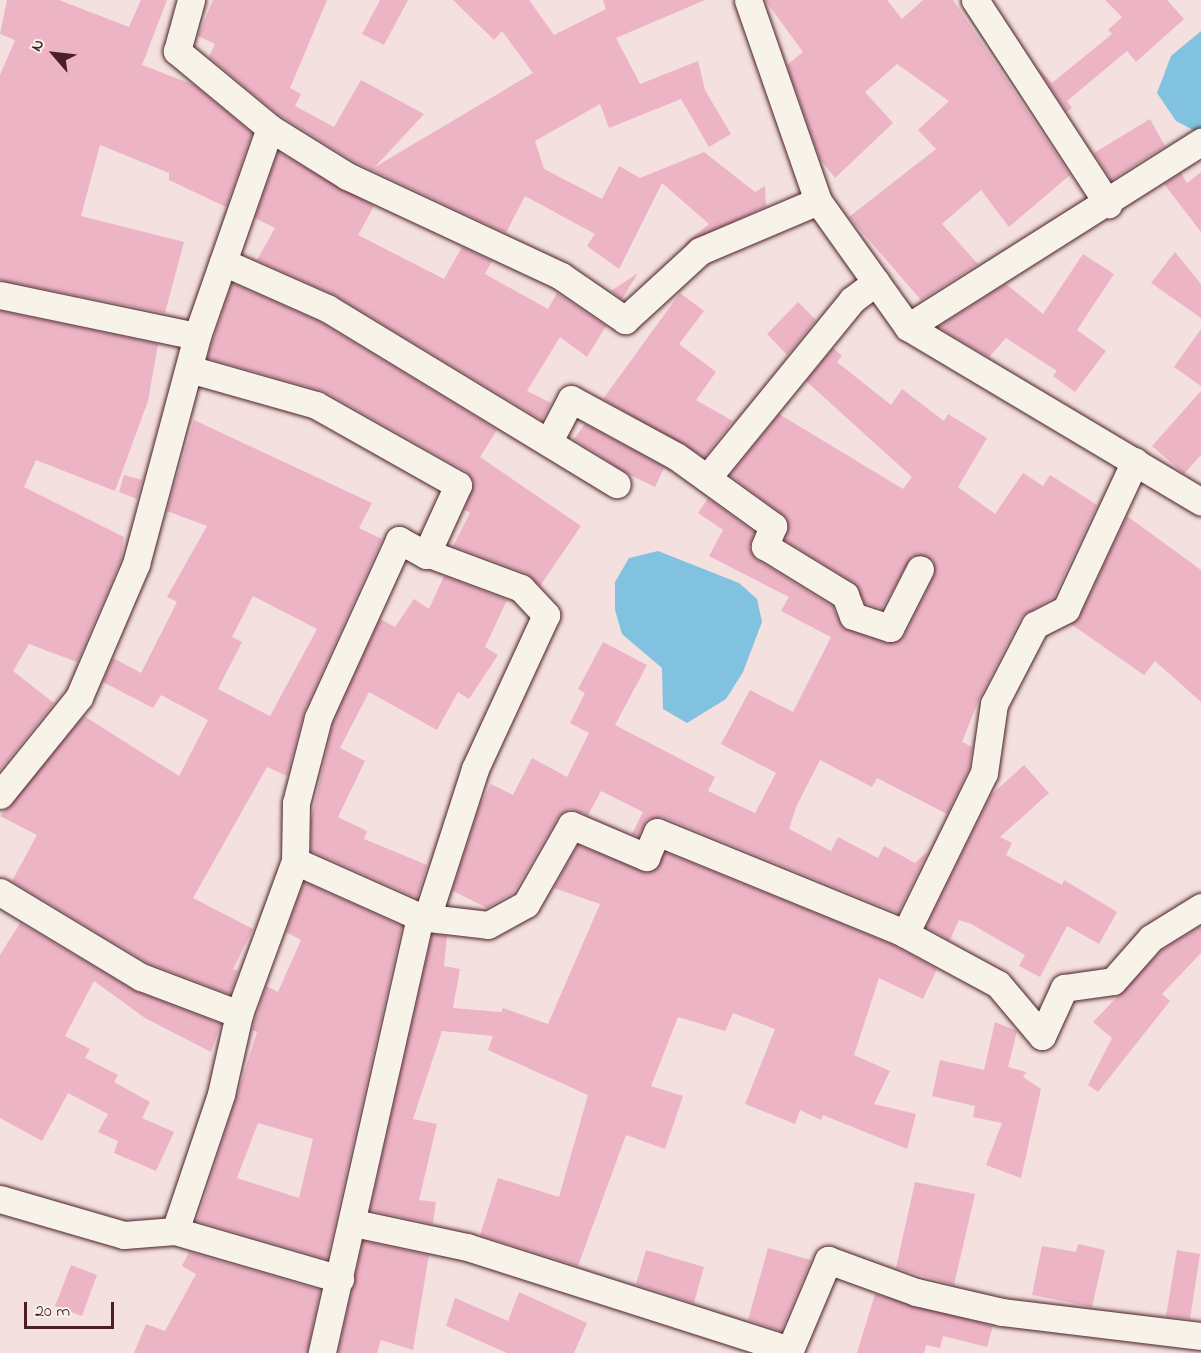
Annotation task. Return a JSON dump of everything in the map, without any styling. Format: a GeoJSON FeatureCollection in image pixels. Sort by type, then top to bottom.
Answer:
{"type":"FeatureCollection","features":[{"type":"Feature","properties":{"kind":"street"},"geometry":{"type":"LineString","coordinates":[[191,0],[177,51],[270,128],[347,176],[561,276],[625,320],[700,251],[818,201]]}},
{"type":"Feature","properties":{"kind":"street"},"geometry":{"type":"LineString","coordinates":[[748,0],[818,201],[908,327],[1135,460],[1201,502]]}},
{"type":"Feature","properties":{"kind":"street"},"geometry":{"type":"LineString","coordinates":[[975,0],[1108,204]]}},
{"type":"Feature","properties":{"kind":"street"},"geometry":{"type":"LineString","coordinates":[[0,795],[79,697],[136,564],[197,336],[270,128]]}},
{"type":"Feature","properties":{"kind":"street"},"geometry":{"type":"LineString","coordinates":[[908,327],[1108,204],[1201,142]]}},
{"type":"Feature","properties":{"kind":"street"},"geometry":{"type":"LineString","coordinates":[[223,262],[327,308],[550,439],[617,484]]}},
{"type":"Feature","properties":{"kind":"street"},"geometry":{"type":"LineString","coordinates":[[707,478],[852,300],[876,282]]}},
{"type":"Feature","properties":{"kind":"street"},"geometry":{"type":"LineString","coordinates":[[0,295],[197,336]]}},
{"type":"Feature","properties":{"kind":"street"},"geometry":{"type":"LineString","coordinates":[[189,369],[316,405],[458,485],[427,553]]}},
{"type":"Feature","properties":{"kind":"street"},"geometry":{"type":"LineString","coordinates":[[550,439],[571,399],[707,478],[773,525],[765,546],[844,595],[853,616],[890,628],[920,570]]}},
{"type":"Feature","properties":{"kind":"street"},"geometry":{"type":"LineString","coordinates":[[905,934],[984,773],[994,704],[1035,625],[1066,609],[1135,460]]}},
{"type":"Feature","properties":{"kind":"street"},"geometry":{"type":"LineString","coordinates":[[175,1231],[220,1094],[239,1014],[295,861],[296,803],[318,718],[399,540],[427,553],[521,588],[546,615],[474,769],[424,918],[322,1353]]}},
{"type":"Feature","properties":{"kind":"street"},"geometry":{"type":"LineString","coordinates":[[295,861],[424,918],[488,925],[526,904],[571,825],[646,857],[657,832],[905,934],[998,984],[1042,1036],[1064,988],[1113,981],[1151,938],[1201,907]]}},
{"type":"Feature","properties":{"kind":"street"},"geometry":{"type":"LineString","coordinates":[[0,892],[141,978],[239,1014]]}},
{"type":"Feature","properties":{"kind":"street"},"geometry":{"type":"LineString","coordinates":[[0,1198],[124,1235],[175,1231],[340,1279]]}},
{"type":"Feature","properties":{"kind":"street"},"geometry":{"type":"LineString","coordinates":[[354,1223],[467,1247],[790,1350],[828,1260],[916,1292],[1002,1312],[1201,1336]]}},
{"type":"Feature","properties":{"kind":"water"},"geometry":{"type":"Polygon","coordinates":[[[1201,31],[1201,134],[1176,121],[1157,93],[1171,56],[1201,31]]]}},
{"type":"Feature","properties":{"kind":"water"},"geometry":{"type":"Polygon","coordinates":[[[658,551],[739,583],[757,599],[762,622],[743,672],[726,699],[687,723],[663,709],[662,668],[622,634],[615,610],[615,582],[629,558],[658,551]]]}},
{"type":"Feature","properties":{"kind":"building"},"geometry":{"type":"Polygon","coordinates":[[[7,0],[59,0],[129,27],[141,0],[167,0],[142,65],[194,85],[252,133],[226,207],[169,180],[169,173],[100,145],[81,216],[184,242],[165,313],[0,280],[0,75],[15,40],[0,34],[7,0]]]}},
{"type":"Feature","properties":{"kind":"building"},"geometry":{"type":"Polygon","coordinates":[[[213,0],[327,0],[290,88],[301,94],[295,106],[334,127],[361,80],[424,114],[375,167],[533,73],[502,31],[494,40],[453,0],[529,0],[554,35],[606,9],[603,0],[705,0],[616,38],[640,84],[698,61],[705,90],[731,134],[709,147],[681,99],[609,128],[600,104],[535,141],[544,169],[602,199],[619,166],[640,178],[704,152],[755,192],[765,186],[766,206],[683,245],[709,224],[662,183],[619,269],[587,246],[595,234],[525,196],[506,233],[355,162],[279,115],[209,57],[215,44],[198,36],[213,0]]]}},
{"type":"Feature","properties":{"kind":"building"},"geometry":{"type":"Polygon","coordinates":[[[380,0],[408,0],[384,45],[362,34],[380,0]]]}},
{"type":"Feature","properties":{"kind":"building"},"geometry":{"type":"Polygon","coordinates":[[[765,0],[887,0],[902,19],[923,0],[953,0],[1070,175],[1009,227],[981,190],[942,224],[978,264],[921,300],[849,217],[936,149],[918,130],[949,101],[897,64],[865,92],[893,123],[835,178],[820,159],[787,65],[803,52],[765,0]]]}},
{"type":"Feature","properties":{"kind":"building"},"geometry":{"type":"Polygon","coordinates":[[[1105,0],[1167,0],[1184,19],[1136,62],[1127,51],[1067,101],[1072,108],[1067,112],[1037,67],[1052,83],[1112,34],[1108,30],[1122,17],[1105,0]]]}},
{"type":"Feature","properties":{"kind":"building"},"geometry":{"type":"Polygon","coordinates":[[[1150,119],[1165,146],[1111,180],[1094,153],[1150,119]]]}},
{"type":"Feature","properties":{"kind":"building"},"geometry":{"type":"Polygon","coordinates":[[[278,152],[374,206],[358,235],[444,279],[462,247],[492,261],[485,274],[548,309],[557,293],[606,326],[587,357],[560,337],[527,391],[551,403],[542,420],[335,295],[257,260],[275,228],[255,218],[278,152]]]}},
{"type":"Feature","properties":{"kind":"building"},"geometry":{"type":"Polygon","coordinates":[[[1201,172],[1201,232],[1164,184],[1181,173],[1187,183],[1201,172]]]}},
{"type":"Feature","properties":{"kind":"building"},"geometry":{"type":"Polygon","coordinates":[[[1175,252],[1201,284],[1201,318],[1151,283],[1175,252]]]}},
{"type":"Feature","properties":{"kind":"building"},"geometry":{"type":"Polygon","coordinates":[[[1083,254],[1114,274],[1077,330],[1106,351],[1075,392],[1053,376],[1057,371],[1006,338],[989,357],[938,327],[1006,284],[1043,314],[1083,254]]]}},
{"type":"Feature","properties":{"kind":"building"},"geometry":{"type":"Polygon","coordinates":[[[638,273],[622,299],[611,291],[638,273]]]}},
{"type":"Feature","properties":{"kind":"building"},"geometry":{"type":"Polygon","coordinates":[[[232,283],[320,322],[497,430],[480,457],[581,526],[540,586],[526,573],[453,546],[470,513],[464,509],[474,483],[466,471],[323,391],[207,358],[232,283]]]}},
{"type":"Feature","properties":{"kind":"building"},"geometry":{"type":"Polygon","coordinates":[[[680,293],[704,311],[679,344],[716,372],[696,400],[733,421],[704,457],[603,399],[680,293]]]}},
{"type":"Feature","properties":{"kind":"building"},"geometry":{"type":"Polygon","coordinates":[[[798,302],[816,320],[787,355],[767,334],[798,302]]]}},
{"type":"Feature","properties":{"kind":"building"},"geometry":{"type":"Polygon","coordinates":[[[0,311],[158,344],[148,401],[115,491],[36,460],[24,487],[124,537],[121,560],[77,662],[29,644],[13,671],[54,703],[0,770],[0,311]]]}},
{"type":"Feature","properties":{"kind":"building"},"geometry":{"type":"Polygon","coordinates":[[[1201,329],[1201,386],[1174,367],[1201,329]]]}},
{"type":"Feature","properties":{"kind":"building"},"geometry":{"type":"Polygon","coordinates":[[[833,348],[842,356],[837,362],[891,405],[902,389],[944,421],[948,414],[987,438],[958,487],[995,514],[1023,473],[1043,486],[1050,475],[1097,505],[1054,597],[1021,617],[980,697],[962,742],[972,747],[969,768],[947,814],[877,778],[872,787],[820,760],[796,807],[789,829],[831,851],[838,837],[878,858],[884,846],[915,863],[928,851],[898,913],[663,817],[647,820],[638,836],[632,834],[643,812],[601,791],[588,815],[570,809],[558,817],[514,892],[487,908],[453,891],[448,904],[480,805],[491,784],[513,795],[532,758],[567,777],[589,733],[570,723],[585,693],[578,689],[603,642],[647,665],[615,725],[715,777],[708,791],[755,813],[776,773],[721,744],[750,690],[793,712],[831,637],[781,611],[789,597],[709,556],[723,530],[698,513],[708,498],[754,532],[749,548],[756,559],[832,606],[843,628],[886,643],[904,636],[934,576],[933,560],[912,556],[882,609],[865,603],[853,582],[785,540],[787,518],[730,475],[779,414],[903,489],[912,477],[806,381],[833,348]]]}},
{"type":"Feature","properties":{"kind":"building"},"geometry":{"type":"Polygon","coordinates":[[[1201,391],[1201,455],[1184,474],[1152,446],[1201,391]]]}},
{"type":"Feature","properties":{"kind":"building"},"geometry":{"type":"Polygon","coordinates":[[[194,420],[372,503],[359,528],[382,539],[304,712],[287,776],[267,767],[193,898],[253,929],[233,969],[238,971],[230,994],[148,963],[12,881],[37,835],[0,816],[84,716],[179,776],[208,720],[161,695],[153,708],[103,682],[113,658],[141,673],[177,602],[167,597],[207,526],[167,511],[194,420]],[[253,596],[232,637],[242,642],[218,689],[270,716],[317,629],[253,596]]]}},
{"type":"Feature","properties":{"kind":"building"},"geometry":{"type":"Polygon","coordinates":[[[585,424],[673,473],[664,468],[655,487],[628,474],[574,439],[585,424]]]}},
{"type":"Feature","properties":{"kind":"building"},"geometry":{"type":"Polygon","coordinates":[[[124,475],[142,480],[137,499],[119,492],[124,475]]]}},
{"type":"Feature","properties":{"kind":"building"},"geometry":{"type":"Polygon","coordinates":[[[1127,516],[1201,570],[1201,702],[1155,661],[1144,675],[1071,624],[1080,616],[1127,516]]]}},
{"type":"Feature","properties":{"kind":"building"},"geometry":{"type":"Polygon","coordinates":[[[444,576],[507,600],[485,647],[498,655],[469,699],[458,692],[437,730],[369,692],[340,748],[365,761],[338,817],[367,831],[364,839],[427,865],[417,898],[311,851],[311,819],[333,723],[380,619],[395,627],[414,599],[429,609],[444,576]]]}},
{"type":"Feature","properties":{"kind":"building"},"geometry":{"type":"Polygon","coordinates":[[[1024,765],[1049,793],[1000,837],[1012,843],[1006,855],[1062,885],[1064,880],[1117,912],[1099,944],[1067,926],[1040,977],[1019,966],[1025,955],[971,924],[959,920],[950,940],[926,927],[991,795],[1024,765]]]}},
{"type":"Feature","properties":{"kind":"building"},"geometry":{"type":"Polygon","coordinates":[[[578,845],[647,873],[665,852],[893,945],[937,969],[923,999],[879,978],[854,1055],[890,1071],[874,1104],[916,1114],[907,1149],[823,1115],[821,1120],[800,1110],[795,1124],[745,1104],[775,1029],[733,1013],[725,1031],[678,1017],[651,1086],[683,1096],[665,1149],[626,1135],[578,1266],[480,1235],[498,1178],[559,1197],[588,1095],[488,1050],[493,1036],[442,1031],[413,1119],[437,1124],[419,1200],[436,1202],[433,1224],[370,1210],[432,934],[447,936],[444,966],[460,969],[453,1008],[501,1012],[503,1008],[548,1024],[600,904],[554,888],[578,845]]]}},
{"type":"Feature","properties":{"kind":"building"},"geometry":{"type":"Polygon","coordinates":[[[304,882],[402,926],[327,1259],[197,1221],[257,1032],[252,1030],[266,986],[278,992],[301,940],[286,932],[304,882]],[[258,1123],[237,1178],[299,1198],[313,1139],[258,1123]]]}},
{"type":"Feature","properties":{"kind":"building"},"geometry":{"type":"Polygon","coordinates":[[[20,923],[133,990],[221,1024],[211,1052],[145,1018],[94,981],[65,1036],[90,1049],[85,1058],[118,1075],[114,1082],[150,1102],[142,1118],[174,1132],[156,1171],[114,1153],[118,1141],[98,1132],[108,1114],[68,1093],[42,1141],[0,1118],[0,955],[20,923]]]}},
{"type":"Feature","properties":{"kind":"building"},"geometry":{"type":"Polygon","coordinates":[[[1201,926],[1201,953],[1162,994],[1170,1001],[1098,1092],[1088,1085],[1112,1038],[1093,1022],[1162,950],[1201,926]]]}},
{"type":"Feature","properties":{"kind":"building"},"geometry":{"type":"Polygon","coordinates":[[[995,1022],[1017,1031],[1008,1067],[1026,1072],[1023,1077],[1041,1089],[1021,1178],[986,1165],[1002,1123],[973,1117],[975,1106],[932,1096],[940,1060],[984,1070],[995,1022]]]}},
{"type":"Feature","properties":{"kind":"building"},"geometry":{"type":"Polygon","coordinates":[[[915,1182],[975,1194],[954,1285],[896,1268],[915,1182]]]}},
{"type":"Feature","properties":{"kind":"building"},"geometry":{"type":"Polygon","coordinates":[[[363,1241],[429,1255],[413,1350],[381,1340],[377,1353],[338,1353],[363,1241]]]}},
{"type":"Feature","properties":{"kind":"building"},"geometry":{"type":"Polygon","coordinates":[[[1078,1244],[1105,1250],[1092,1307],[1032,1295],[1042,1246],[1076,1252],[1078,1244]]]}},
{"type":"Feature","properties":{"kind":"building"},"geometry":{"type":"Polygon","coordinates":[[[768,1248],[811,1260],[781,1331],[748,1320],[768,1248]]]}},
{"type":"Feature","properties":{"kind":"building"},"geometry":{"type":"Polygon","coordinates":[[[646,1250],[704,1267],[694,1303],[636,1284],[646,1250]]]}},
{"type":"Feature","properties":{"kind":"building"},"geometry":{"type":"Polygon","coordinates":[[[1177,1250],[1200,1254],[1190,1319],[1166,1316],[1177,1250]]]}},
{"type":"Feature","properties":{"kind":"building"},"geometry":{"type":"Polygon","coordinates":[[[189,1252],[320,1290],[307,1353],[134,1353],[146,1324],[165,1331],[196,1274],[182,1266],[189,1252]]]}},
{"type":"Feature","properties":{"kind":"building"},"geometry":{"type":"Polygon","coordinates":[[[71,1265],[97,1275],[82,1316],[55,1306],[71,1265]]]}},
{"type":"Feature","properties":{"kind":"building"},"geometry":{"type":"Polygon","coordinates":[[[519,1292],[587,1323],[574,1353],[507,1353],[446,1326],[455,1298],[508,1321],[519,1292]]]}},
{"type":"Feature","properties":{"kind":"building"},"geometry":{"type":"Polygon","coordinates":[[[875,1294],[993,1326],[987,1347],[943,1336],[940,1348],[926,1345],[924,1353],[857,1353],[875,1294]]]}}]}
